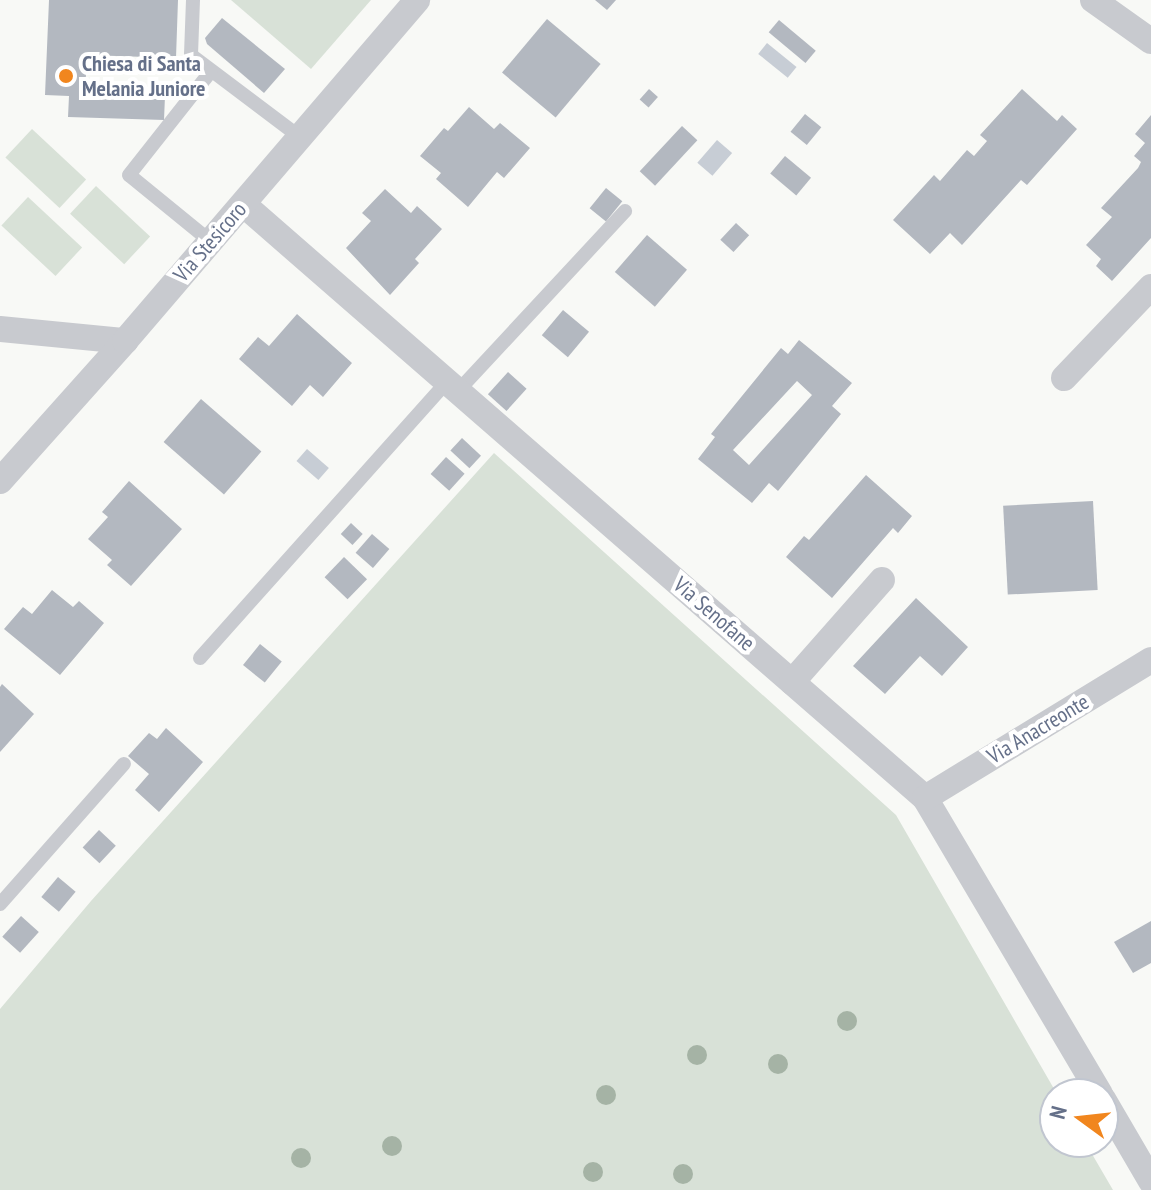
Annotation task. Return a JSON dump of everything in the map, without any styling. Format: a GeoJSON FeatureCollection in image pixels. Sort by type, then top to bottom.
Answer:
{"type":"FeatureCollection","features":[{"type":"Feature","properties":{"kind":"street","name":"Via Stesicoro"},"geometry":{"type":"LineString","coordinates":[[0,481],[125,341],[417,0]]}},
{"type":"Feature","properties":{"kind":"street"},"geometry":{"type":"LineString","coordinates":[[1093,0],[1151,41]]}},
{"type":"Feature","properties":{"kind":"street","name":"Via Senofane"},"geometry":{"type":"LineString","coordinates":[[243,204],[925,798],[1091,1078]]}},
{"type":"Feature","properties":{"kind":"street"},"geometry":{"type":"LineString","coordinates":[[1064,378],[1151,287]]}},
{"type":"Feature","properties":{"kind":"street"},"geometry":{"type":"LineString","coordinates":[[0,329],[125,341]]}},
{"type":"Feature","properties":{"kind":"street"},"geometry":{"type":"LineString","coordinates":[[792,682],[882,580]]}},
{"type":"Feature","properties":{"kind":"street","name":"Via Anacreonte"},"geometry":{"type":"LineString","coordinates":[[925,798],[1151,660]]}},
{"type":"Feature","properties":{"kind":"street","name":"Via Senofane"},"geometry":{"type":"LineString","coordinates":[[1119,1114],[1140,1136],[1151,1181]]}},
{"type":"Feature","properties":{"kind":"lane"},"geometry":{"type":"LineString","coordinates":[[193,0],[191,55],[300,137]]}},
{"type":"Feature","properties":{"kind":"lane"},"geometry":{"type":"LineString","coordinates":[[210,241],[129,175],[211,71]]}},
{"type":"Feature","properties":{"kind":"lane"},"geometry":{"type":"LineString","coordinates":[[200,658],[452,387],[625,211]]}},
{"type":"Feature","properties":{"kind":"lane"},"geometry":{"type":"LineString","coordinates":[[0,904],[124,764]]}},
{"type":"Feature","properties":{"kind":"shaded area"},"geometry":{"type":"Polygon","coordinates":[[[231,0],[371,0],[311,69],[231,0]]]}},
{"type":"Feature","properties":{"kind":"shaded area"},"geometry":{"type":"Polygon","coordinates":[[[767,43],[797,67],[788,78],[758,54],[767,43]]]}},
{"type":"Feature","properties":{"kind":"shaded area"},"geometry":{"type":"Polygon","coordinates":[[[32,129],[86,179],[60,208],[5,158],[32,129]]]}},
{"type":"Feature","properties":{"kind":"shaded area"},"geometry":{"type":"Polygon","coordinates":[[[717,140],[732,153],[712,176],[697,163],[717,140]]]}},
{"type":"Feature","properties":{"kind":"shaded area"},"geometry":{"type":"Polygon","coordinates":[[[96,186],[150,236],[124,264],[70,214],[96,186]]]}},
{"type":"Feature","properties":{"kind":"shaded area"},"geometry":{"type":"Polygon","coordinates":[[[28,197],[82,247],[56,276],[1,226],[28,197]]]}},
{"type":"Feature","properties":{"kind":"shaded area"},"geometry":{"type":"Polygon","coordinates":[[[307,449],[329,468],[318,480],[297,461],[307,449]]]}},
{"type":"Feature","properties":{"kind":"shaded area"},"geometry":{"type":"Polygon","coordinates":[[[494,453],[896,815],[1048,1078],[1039,1078],[1039,1158],[1094,1158],[1113,1190],[0,1190],[0,1009],[91,901],[494,453]]]}},
{"type":"Feature","properties":{"kind":"building","name":"Chiesa di Santa Melania Juniore"},"geometry":{"type":"Polygon","coordinates":[[[49,0],[178,0],[176,58],[87,55],[85,93],[165,96],[164,120],[68,117],[69,96],[45,95],[49,0]]]}},
{"type":"Feature","properties":{"kind":"building"},"geometry":{"type":"Polygon","coordinates":[[[595,0],[616,0],[607,10],[595,0]]]}},
{"type":"Feature","properties":{"kind":"building"},"geometry":{"type":"Polygon","coordinates":[[[222,18],[285,69],[264,93],[207,44],[205,38],[222,18]]]}},
{"type":"Feature","properties":{"kind":"building"},"geometry":{"type":"Polygon","coordinates":[[[547,19],[601,64],[556,118],[502,73],[547,19]]]}},
{"type":"Feature","properties":{"kind":"building"},"geometry":{"type":"Polygon","coordinates":[[[779,20],[816,51],[805,63],[769,32],[779,20]]]}},
{"type":"Feature","properties":{"kind":"building"},"geometry":{"type":"Polygon","coordinates":[[[649,89],[658,97],[649,107],[640,99],[649,89]]]}},
{"type":"Feature","properties":{"kind":"building"},"geometry":{"type":"Polygon","coordinates":[[[1022,89],[1057,121],[1062,115],[1077,129],[1027,185],[1021,180],[962,245],[950,233],[930,254],[893,220],[934,175],[940,181],[967,150],[974,156],[987,141],[980,135],[1022,89]]]}},
{"type":"Feature","properties":{"kind":"building"},"geometry":{"type":"Polygon","coordinates":[[[469,107],[494,129],[500,123],[530,148],[504,178],[497,172],[468,207],[436,179],[441,173],[420,156],[444,128],[448,131],[469,107]]]}},
{"type":"Feature","properties":{"kind":"building"},"geometry":{"type":"Polygon","coordinates":[[[805,114],[821,127],[807,145],[791,132],[805,114]]]}},
{"type":"Feature","properties":{"kind":"building"},"geometry":{"type":"Polygon","coordinates":[[[1151,115],[1151,238],[1112,281],[1096,266],[1101,259],[1086,245],[1112,217],[1101,208],[1141,162],[1134,156],[1145,143],[1135,134],[1151,115]]]}},
{"type":"Feature","properties":{"kind":"building"},"geometry":{"type":"Polygon","coordinates":[[[682,126],[697,140],[655,186],[640,171],[682,126]]]}},
{"type":"Feature","properties":{"kind":"building"},"geometry":{"type":"Polygon","coordinates":[[[785,156],[811,178],[796,195],[770,174],[785,156]]]}},
{"type":"Feature","properties":{"kind":"building"},"geometry":{"type":"Polygon","coordinates":[[[606,188],[622,201],[606,221],[590,208],[606,188]]]}},
{"type":"Feature","properties":{"kind":"building"},"geometry":{"type":"Polygon","coordinates":[[[385,189],[411,213],[417,206],[442,229],[415,259],[419,263],[390,295],[346,248],[371,221],[362,213],[385,189]]]}},
{"type":"Feature","properties":{"kind":"building"},"geometry":{"type":"Polygon","coordinates":[[[736,223],[749,235],[733,252],[720,240],[736,223]]]}},
{"type":"Feature","properties":{"kind":"building"},"geometry":{"type":"Polygon","coordinates":[[[647,235],[687,270],[655,307],[615,272],[647,235]]]}},
{"type":"Feature","properties":{"kind":"building"},"geometry":{"type":"Polygon","coordinates":[[[563,310],[589,332],[568,357],[542,335],[563,310]]]}},
{"type":"Feature","properties":{"kind":"building"},"geometry":{"type":"Polygon","coordinates":[[[297,314],[352,363],[323,397],[310,385],[292,406],[239,359],[258,337],[269,346],[297,314]]]}},
{"type":"Feature","properties":{"kind":"building"},"geometry":{"type":"Polygon","coordinates":[[[799,340],[852,383],[832,406],[841,414],[778,491],[769,483],[752,503],[698,459],[715,437],[711,434],[781,348],[788,354],[799,340]],[[797,381],[733,450],[749,465],[812,395],[797,381]]]}},
{"type":"Feature","properties":{"kind":"building"},"geometry":{"type":"Polygon","coordinates":[[[508,372],[527,389],[507,411],[488,394],[508,372]]]}},
{"type":"Feature","properties":{"kind":"building"},"geometry":{"type":"Polygon","coordinates":[[[201,399],[261,451],[224,495],[164,442],[201,399]]]}},
{"type":"Feature","properties":{"kind":"building"},"geometry":{"type":"Polygon","coordinates":[[[462,438],[481,456],[469,468],[450,450],[462,438]]]}},
{"type":"Feature","properties":{"kind":"building"},"geometry":{"type":"Polygon","coordinates":[[[446,457],[465,474],[449,491],[431,474],[446,457]]]}},
{"type":"Feature","properties":{"kind":"building"},"geometry":{"type":"Polygon","coordinates":[[[866,475],[912,516],[898,533],[893,528],[832,598],[786,557],[804,536],[809,540],[866,475]]]}},
{"type":"Feature","properties":{"kind":"building"},"geometry":{"type":"Polygon","coordinates":[[[129,481],[182,529],[131,586],[107,565],[112,560],[88,539],[108,517],[102,512],[129,481]]]}},
{"type":"Feature","properties":{"kind":"building"},"geometry":{"type":"Polygon","coordinates":[[[1093,501],[1098,590],[1008,595],[1003,506],[1093,501]]]}},
{"type":"Feature","properties":{"kind":"building"},"geometry":{"type":"Polygon","coordinates":[[[351,523],[363,534],[352,545],[341,534],[351,523]]]}},
{"type":"Feature","properties":{"kind":"building"},"geometry":{"type":"Polygon","coordinates":[[[372,534],[389,549],[373,568],[356,553],[372,534]]]}},
{"type":"Feature","properties":{"kind":"building"},"geometry":{"type":"Polygon","coordinates":[[[344,557],[367,579],[348,599],[325,577],[344,557]]]}},
{"type":"Feature","properties":{"kind":"building"},"geometry":{"type":"Polygon","coordinates":[[[52,590],[73,607],[79,601],[104,623],[60,675],[4,629],[23,607],[32,614],[52,590]]]}},
{"type":"Feature","properties":{"kind":"building"},"geometry":{"type":"Polygon","coordinates":[[[916,598],[968,647],[942,676],[920,656],[885,694],[853,666],[916,598]]]}},
{"type":"Feature","properties":{"kind":"building"},"geometry":{"type":"Polygon","coordinates":[[[260,644],[282,662],[265,683],[243,665],[260,644]]]}},
{"type":"Feature","properties":{"kind":"building"},"geometry":{"type":"Polygon","coordinates":[[[2,684],[34,714],[0,752],[0,687],[2,684]]]}},
{"type":"Feature","properties":{"kind":"building"},"geometry":{"type":"Polygon","coordinates":[[[166,728],[203,762],[159,812],[135,790],[149,774],[128,756],[149,733],[157,739],[166,728]]]}},
{"type":"Feature","properties":{"kind":"building"},"geometry":{"type":"Polygon","coordinates":[[[99,830],[116,846],[99,863],[83,848],[99,830]]]}},
{"type":"Feature","properties":{"kind":"building"},"geometry":{"type":"Polygon","coordinates":[[[58,877],[76,892],[59,912],[41,897],[58,877]]]}},
{"type":"Feature","properties":{"kind":"building"},"geometry":{"type":"Polygon","coordinates":[[[21,916],[39,932],[20,953],[2,937],[21,916]]]}},
{"type":"Feature","properties":{"kind":"building"},"geometry":{"type":"Polygon","coordinates":[[[1151,921],[1151,963],[1133,973],[1114,942],[1151,921]]]}},
{"type":"Feature","properties":{"kind":"place","name":"Chiesa di Santa Melania Juniore"},"geometry":{"type":"Point","coordinates":[66,76]}}]}
